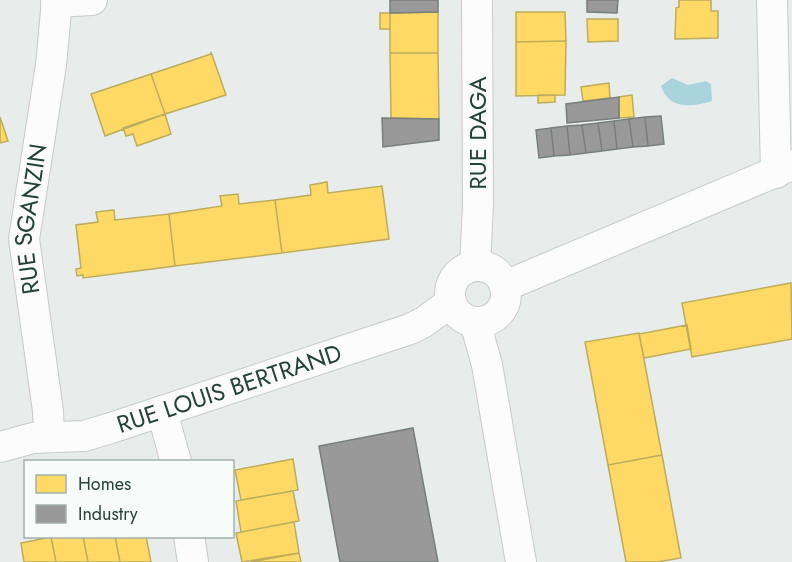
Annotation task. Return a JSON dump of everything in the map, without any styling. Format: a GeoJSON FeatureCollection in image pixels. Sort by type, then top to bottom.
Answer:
{"type":"FeatureCollection","features":[{"type":"Feature","properties":{"kind":"street","name":"RUE SGANZIN"},"geometry":{"type":"LineString","coordinates":[[49,436],[48,411],[24,239],[51,65],[56,1],[92,0]]}},
{"type":"Feature","properties":{"kind":"street","name":"RUE DAGA"},"geometry":{"type":"LineString","coordinates":[[475,266],[478,205],[477,0]]}},
{"type":"Feature","properties":{"kind":"street"},"geometry":{"type":"LineString","coordinates":[[505,286],[784,169],[772,0]]}},
{"type":"Feature","properties":{"kind":"street"},"geometry":{"type":"LineString","coordinates":[[475,266],[490,269],[496,273],[505,286],[506,295],[500,312],[484,321],[475,322],[460,316],[451,303],[450,294],[454,279],[467,268],[475,266]]}},
{"type":"Feature","properties":{"kind":"street","name":"RUE LOUIS BERTRAND"},"geometry":{"type":"LineString","coordinates":[[0,447],[25,439],[84,436],[410,328],[424,322],[451,303]]}},
{"type":"Feature","properties":{"kind":"street"},"geometry":{"type":"LineString","coordinates":[[475,322],[487,365],[521,562]]}},
{"type":"Feature","properties":{"kind":"street"},"geometry":{"type":"LineString","coordinates":[[162,411],[175,460]]}},
{"type":"Feature","properties":{"kind":"street"},"geometry":{"type":"LineString","coordinates":[[189,538],[193,562]]}},
{"type":"Feature","properties":{"kind":"water"},"geometry":{"type":"Polygon","coordinates":[[[672,78],[688,85],[706,81],[711,84],[712,101],[697,105],[675,103],[665,94],[661,86],[672,78]]]}},
{"type":"Feature","properties":{"kind":"building: Homes"},"geometry":{"type":"Polygon","coordinates":[[[679,0],[711,0],[711,11],[718,11],[718,38],[675,39],[676,8],[679,7],[679,0]]]}},
{"type":"Feature","properties":{"kind":"building: Homes"},"geometry":{"type":"Polygon","coordinates":[[[438,12],[438,53],[390,53],[390,13],[438,12]]]}},
{"type":"Feature","properties":{"kind":"building: Homes"},"geometry":{"type":"Polygon","coordinates":[[[516,12],[565,12],[566,41],[516,42],[516,12]]]}},
{"type":"Feature","properties":{"kind":"building: Homes"},"geometry":{"type":"Polygon","coordinates":[[[380,13],[390,13],[390,29],[380,29],[380,13]]]}},
{"type":"Feature","properties":{"kind":"building: Homes"},"geometry":{"type":"Polygon","coordinates":[[[587,19],[618,19],[618,41],[588,42],[587,19]]]}},
{"type":"Feature","properties":{"kind":"building: Homes"},"geometry":{"type":"Polygon","coordinates":[[[566,41],[565,95],[516,96],[516,42],[566,41]]]}},
{"type":"Feature","properties":{"kind":"building: Homes"},"geometry":{"type":"Polygon","coordinates":[[[211,52],[226,95],[165,114],[151,74],[211,54],[211,52]]]}},
{"type":"Feature","properties":{"kind":"building: Homes"},"geometry":{"type":"Polygon","coordinates":[[[390,53],[438,53],[439,119],[391,118],[390,53]]]}},
{"type":"Feature","properties":{"kind":"building: Homes"},"geometry":{"type":"Polygon","coordinates":[[[151,74],[165,114],[105,136],[91,94],[151,74]]]}},
{"type":"Feature","properties":{"kind":"building: Homes"},"geometry":{"type":"Polygon","coordinates":[[[609,83],[610,98],[583,101],[581,87],[609,83]]]}},
{"type":"Feature","properties":{"kind":"building: Homes"},"geometry":{"type":"Polygon","coordinates":[[[538,95],[555,95],[555,102],[538,103],[538,95]]]}},
{"type":"Feature","properties":{"kind":"building: Homes"},"geometry":{"type":"Polygon","coordinates":[[[632,95],[634,117],[619,118],[619,97],[632,95]]]}},
{"type":"Feature","properties":{"kind":"building: Homes"},"geometry":{"type":"Polygon","coordinates":[[[165,114],[171,134],[137,146],[133,134],[126,136],[123,128],[165,114]]]}},
{"type":"Feature","properties":{"kind":"building: Homes"},"geometry":{"type":"Polygon","coordinates":[[[0,117],[8,141],[0,143],[0,117]]]}},
{"type":"Feature","properties":{"kind":"building: Homes"},"geometry":{"type":"Polygon","coordinates":[[[327,182],[328,193],[382,186],[389,239],[282,253],[275,200],[311,195],[310,185],[327,182]]]}},
{"type":"Feature","properties":{"kind":"building: Homes"},"geometry":{"type":"Polygon","coordinates":[[[238,194],[239,204],[275,200],[282,253],[175,266],[169,214],[222,206],[220,196],[238,194]]]}},
{"type":"Feature","properties":{"kind":"building: Homes"},"geometry":{"type":"Polygon","coordinates":[[[114,210],[115,220],[169,214],[175,266],[83,278],[83,275],[77,276],[76,269],[81,268],[76,225],[98,222],[96,212],[114,210]]]}},
{"type":"Feature","properties":{"kind":"building: Homes"},"geometry":{"type":"Polygon","coordinates":[[[791,283],[792,339],[692,357],[682,303],[791,283]]]}},
{"type":"Feature","properties":{"kind":"building: Homes"},"geometry":{"type":"Polygon","coordinates":[[[687,325],[691,349],[644,358],[639,334],[687,325]]]}},
{"type":"Feature","properties":{"kind":"building: Homes"},"geometry":{"type":"Polygon","coordinates":[[[639,333],[662,455],[608,465],[585,342],[639,333]]]}},
{"type":"Feature","properties":{"kind":"building: Homes"},"geometry":{"type":"Polygon","coordinates":[[[662,455],[681,558],[657,562],[626,562],[608,465],[662,455]]]}},
{"type":"Feature","properties":{"kind":"building: Homes"},"geometry":{"type":"Polygon","coordinates":[[[293,459],[298,490],[241,500],[235,470],[293,459]]]}},
{"type":"Feature","properties":{"kind":"building: Homes"},"geometry":{"type":"Polygon","coordinates":[[[293,491],[299,521],[241,532],[236,501],[293,491]]]}},
{"type":"Feature","properties":{"kind":"building: Homes"},"geometry":{"type":"Polygon","coordinates":[[[294,522],[299,553],[242,562],[236,533],[294,522]]]}},
{"type":"Feature","properties":{"kind":"building: Homes"},"geometry":{"type":"Polygon","coordinates":[[[51,538],[83,538],[88,562],[56,562],[51,538]]]}},
{"type":"Feature","properties":{"kind":"building: Homes"},"geometry":{"type":"Polygon","coordinates":[[[51,538],[56,562],[24,562],[21,543],[51,538]]]}},
{"type":"Feature","properties":{"kind":"building: Homes"},"geometry":{"type":"Polygon","coordinates":[[[83,538],[115,538],[120,562],[88,562],[83,538]]]}},
{"type":"Feature","properties":{"kind":"building: Homes"},"geometry":{"type":"Polygon","coordinates":[[[115,538],[146,538],[151,562],[120,562],[115,538]]]}},
{"type":"Feature","properties":{"kind":"building: Homes"},"geometry":{"type":"Polygon","coordinates":[[[299,553],[301,562],[251,562],[299,553]]]}},
{"type":"Feature","properties":{"kind":"building: Industry"},"geometry":{"type":"Polygon","coordinates":[[[390,0],[438,0],[438,12],[390,13],[390,0]]]}},
{"type":"Feature","properties":{"kind":"building: Industry"},"geometry":{"type":"Polygon","coordinates":[[[587,0],[618,0],[617,13],[587,12],[587,0]]]}},
{"type":"Feature","properties":{"kind":"building: Industry"},"geometry":{"type":"Polygon","coordinates":[[[619,97],[619,118],[567,123],[566,104],[619,97]]]}},
{"type":"Feature","properties":{"kind":"building: Industry"},"geometry":{"type":"Polygon","coordinates":[[[661,116],[664,144],[648,146],[645,117],[661,116]]]}},
{"type":"Feature","properties":{"kind":"building: Industry"},"geometry":{"type":"Polygon","coordinates":[[[645,117],[648,146],[633,147],[629,119],[645,117]]]}},
{"type":"Feature","properties":{"kind":"building: Industry"},"geometry":{"type":"Polygon","coordinates":[[[382,118],[439,119],[439,140],[383,147],[382,118]]]}},
{"type":"Feature","properties":{"kind":"building: Industry"},"geometry":{"type":"Polygon","coordinates":[[[629,119],[633,147],[617,149],[614,121],[629,119]]]}},
{"type":"Feature","properties":{"kind":"building: Industry"},"geometry":{"type":"Polygon","coordinates":[[[614,121],[617,149],[602,151],[598,123],[614,121]]]}},
{"type":"Feature","properties":{"kind":"building: Industry"},"geometry":{"type":"Polygon","coordinates":[[[598,123],[602,151],[586,153],[582,125],[598,123]]]}},
{"type":"Feature","properties":{"kind":"building: Industry"},"geometry":{"type":"Polygon","coordinates":[[[582,125],[586,153],[570,155],[567,126],[582,125]]]}},
{"type":"Feature","properties":{"kind":"building: Industry"},"geometry":{"type":"Polygon","coordinates":[[[567,126],[570,155],[554,156],[551,128],[567,126]]]}},
{"type":"Feature","properties":{"kind":"building: Industry"},"geometry":{"type":"Polygon","coordinates":[[[551,128],[554,156],[539,158],[536,130],[551,128]]]}},
{"type":"Feature","properties":{"kind":"building: Industry"},"geometry":{"type":"Polygon","coordinates":[[[413,428],[438,562],[340,562],[319,446],[413,428]]]}}]}
